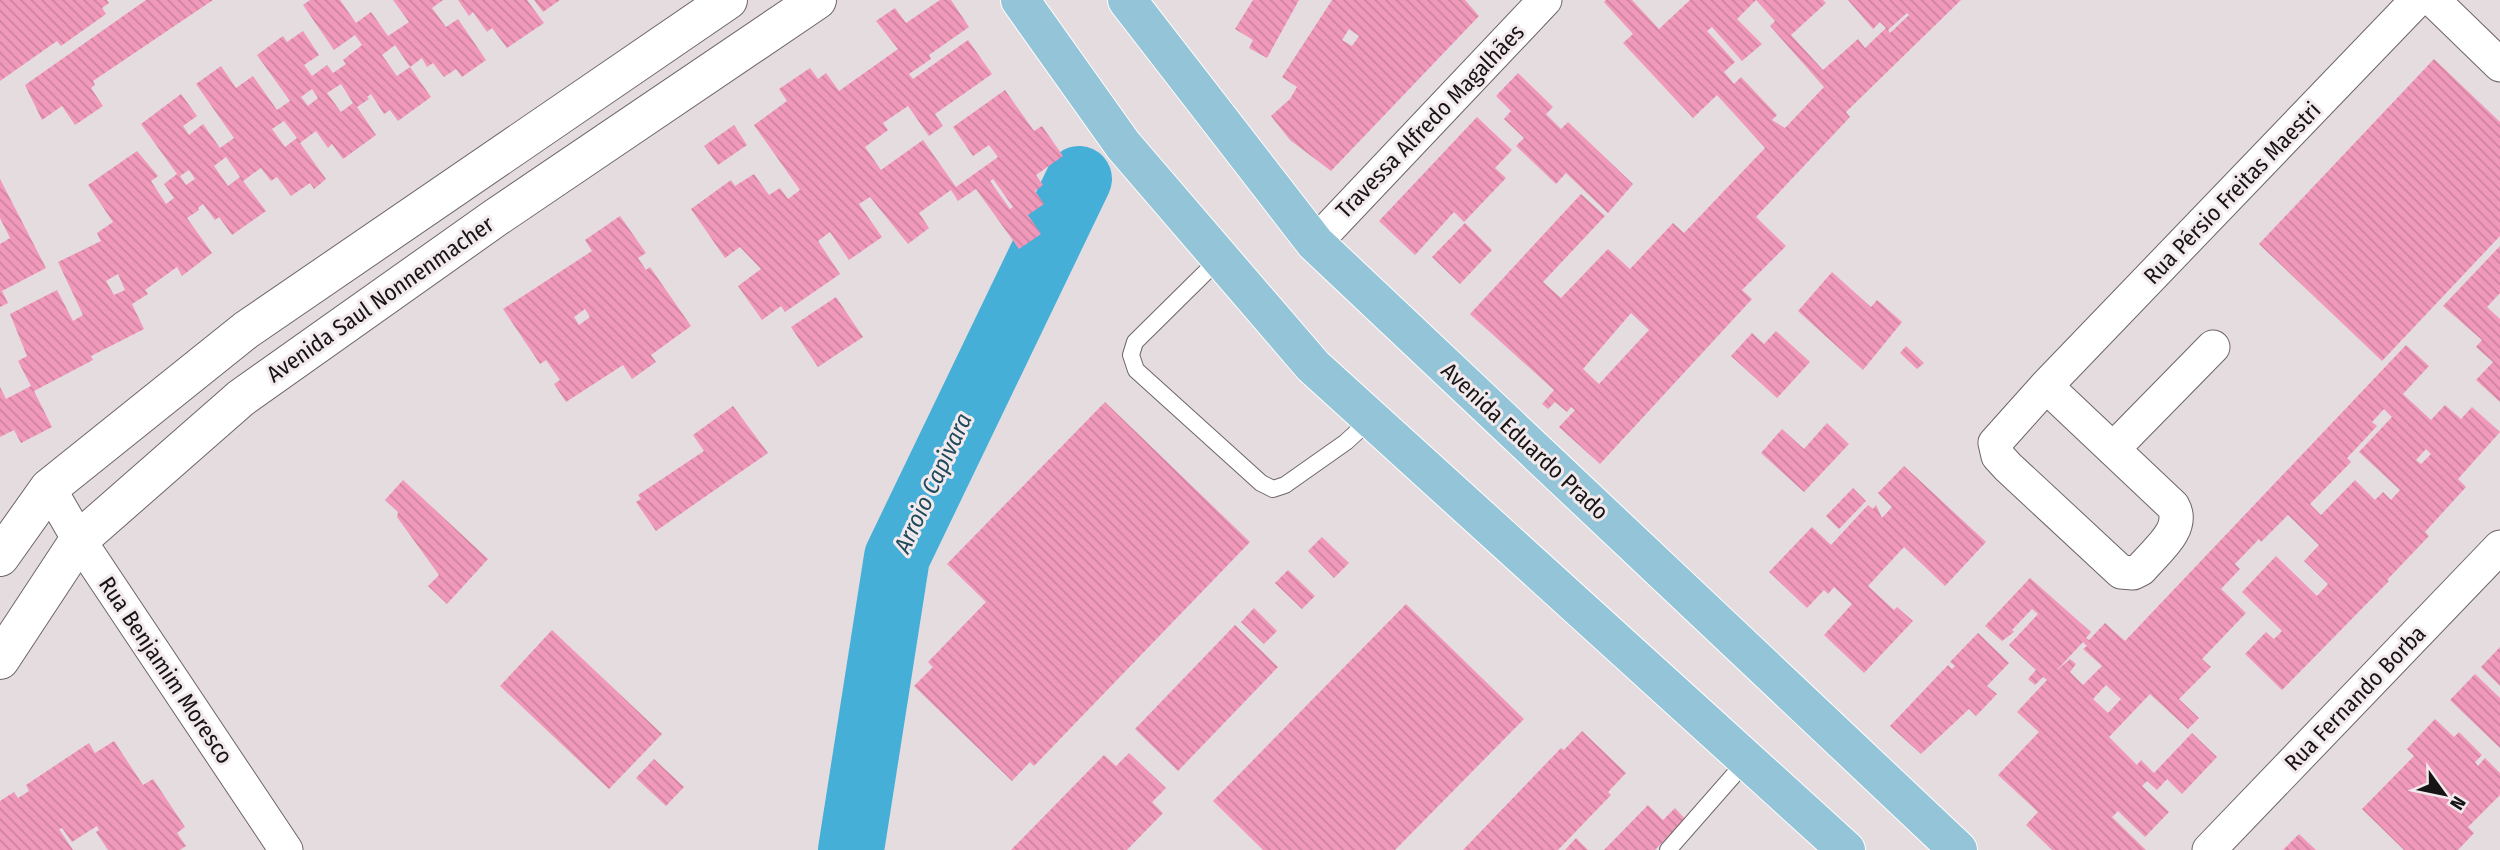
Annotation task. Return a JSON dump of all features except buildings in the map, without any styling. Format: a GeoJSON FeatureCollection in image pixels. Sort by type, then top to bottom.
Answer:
{"type":"FeatureCollection","features":[{"type":"Feature","properties":{"kind":"main road"},"geometry":{"type":"LineString","coordinates":[[1020,0],[1123,145],[1313,366],[1846,850]]}},
{"type":"Feature","properties":{"kind":"main road","name":"Avenida Eduardo Prado"},"geometry":{"type":"LineString","coordinates":[[1127,0],[1315,243],[1958,850]]}},
{"type":"Feature","properties":{"kind":"street"},"geometry":{"type":"LineString","coordinates":[[0,557],[49,488],[246,330],[727,0]]}},
{"type":"Feature","properties":{"kind":"street","name":"Avenida Saul Nonnenmacher"},"geometry":{"type":"LineString","coordinates":[[0,660],[79,540],[241,398],[817,0]]}},
{"type":"Feature","properties":{"kind":"street","name":"Travessa Alfredo Magalhães"},"geometry":{"type":"LineString","coordinates":[[1315,243],[1545,0]]}},
{"type":"Feature","properties":{"kind":"street","name":"Rua Pérsio Freitas Maestri"},"geometry":{"type":"LineString","coordinates":[[2046,386],[2178,514],[2177,526],[2141,569],[2133,573],[2121,572],[1998,456],[1995,443],[2046,386],[2417,0]]}},
{"type":"Feature","properties":{"kind":"street"},"geometry":{"type":"LineString","coordinates":[[2433,0],[2500,65]]}},
{"type":"Feature","properties":{"kind":"street"},"geometry":{"type":"LineString","coordinates":[[668,41],[696,82]]}},
{"type":"Feature","properties":{"kind":"street"},"geometry":{"type":"LineString","coordinates":[[590,95],[617,136]]}},
{"type":"Feature","properties":{"kind":"street"},"geometry":{"type":"LineString","coordinates":[[2113,449],[2213,347]]}},
{"type":"Feature","properties":{"kind":"street","name":"Rua Benjamim Moresco"},"geometry":{"type":"LineString","coordinates":[[49,488],[79,540],[286,850]]}},
{"type":"Feature","properties":{"kind":"street","name":"Rua Fernando Borba"},"geometry":{"type":"LineString","coordinates":[[2209,850],[2500,547]]}},
{"type":"Feature","properties":{"kind":"lane"},"geometry":{"type":"LineString","coordinates":[[1220,257],[1135,342],[1131,355],[1136,370],[1261,483],[1273,489],[1284,485],[1346,442],[1372,418]]}},
{"type":"Feature","properties":{"kind":"lane"},"geometry":{"type":"LineString","coordinates":[[1668,850],[1747,760]]}},
{"type":"Feature","properties":{"kind":"waterway","name":"Arroio Capivara"},"geometry":{"type":"LineString","coordinates":[[851,850],[897,557],[1079,179]]}}]}
